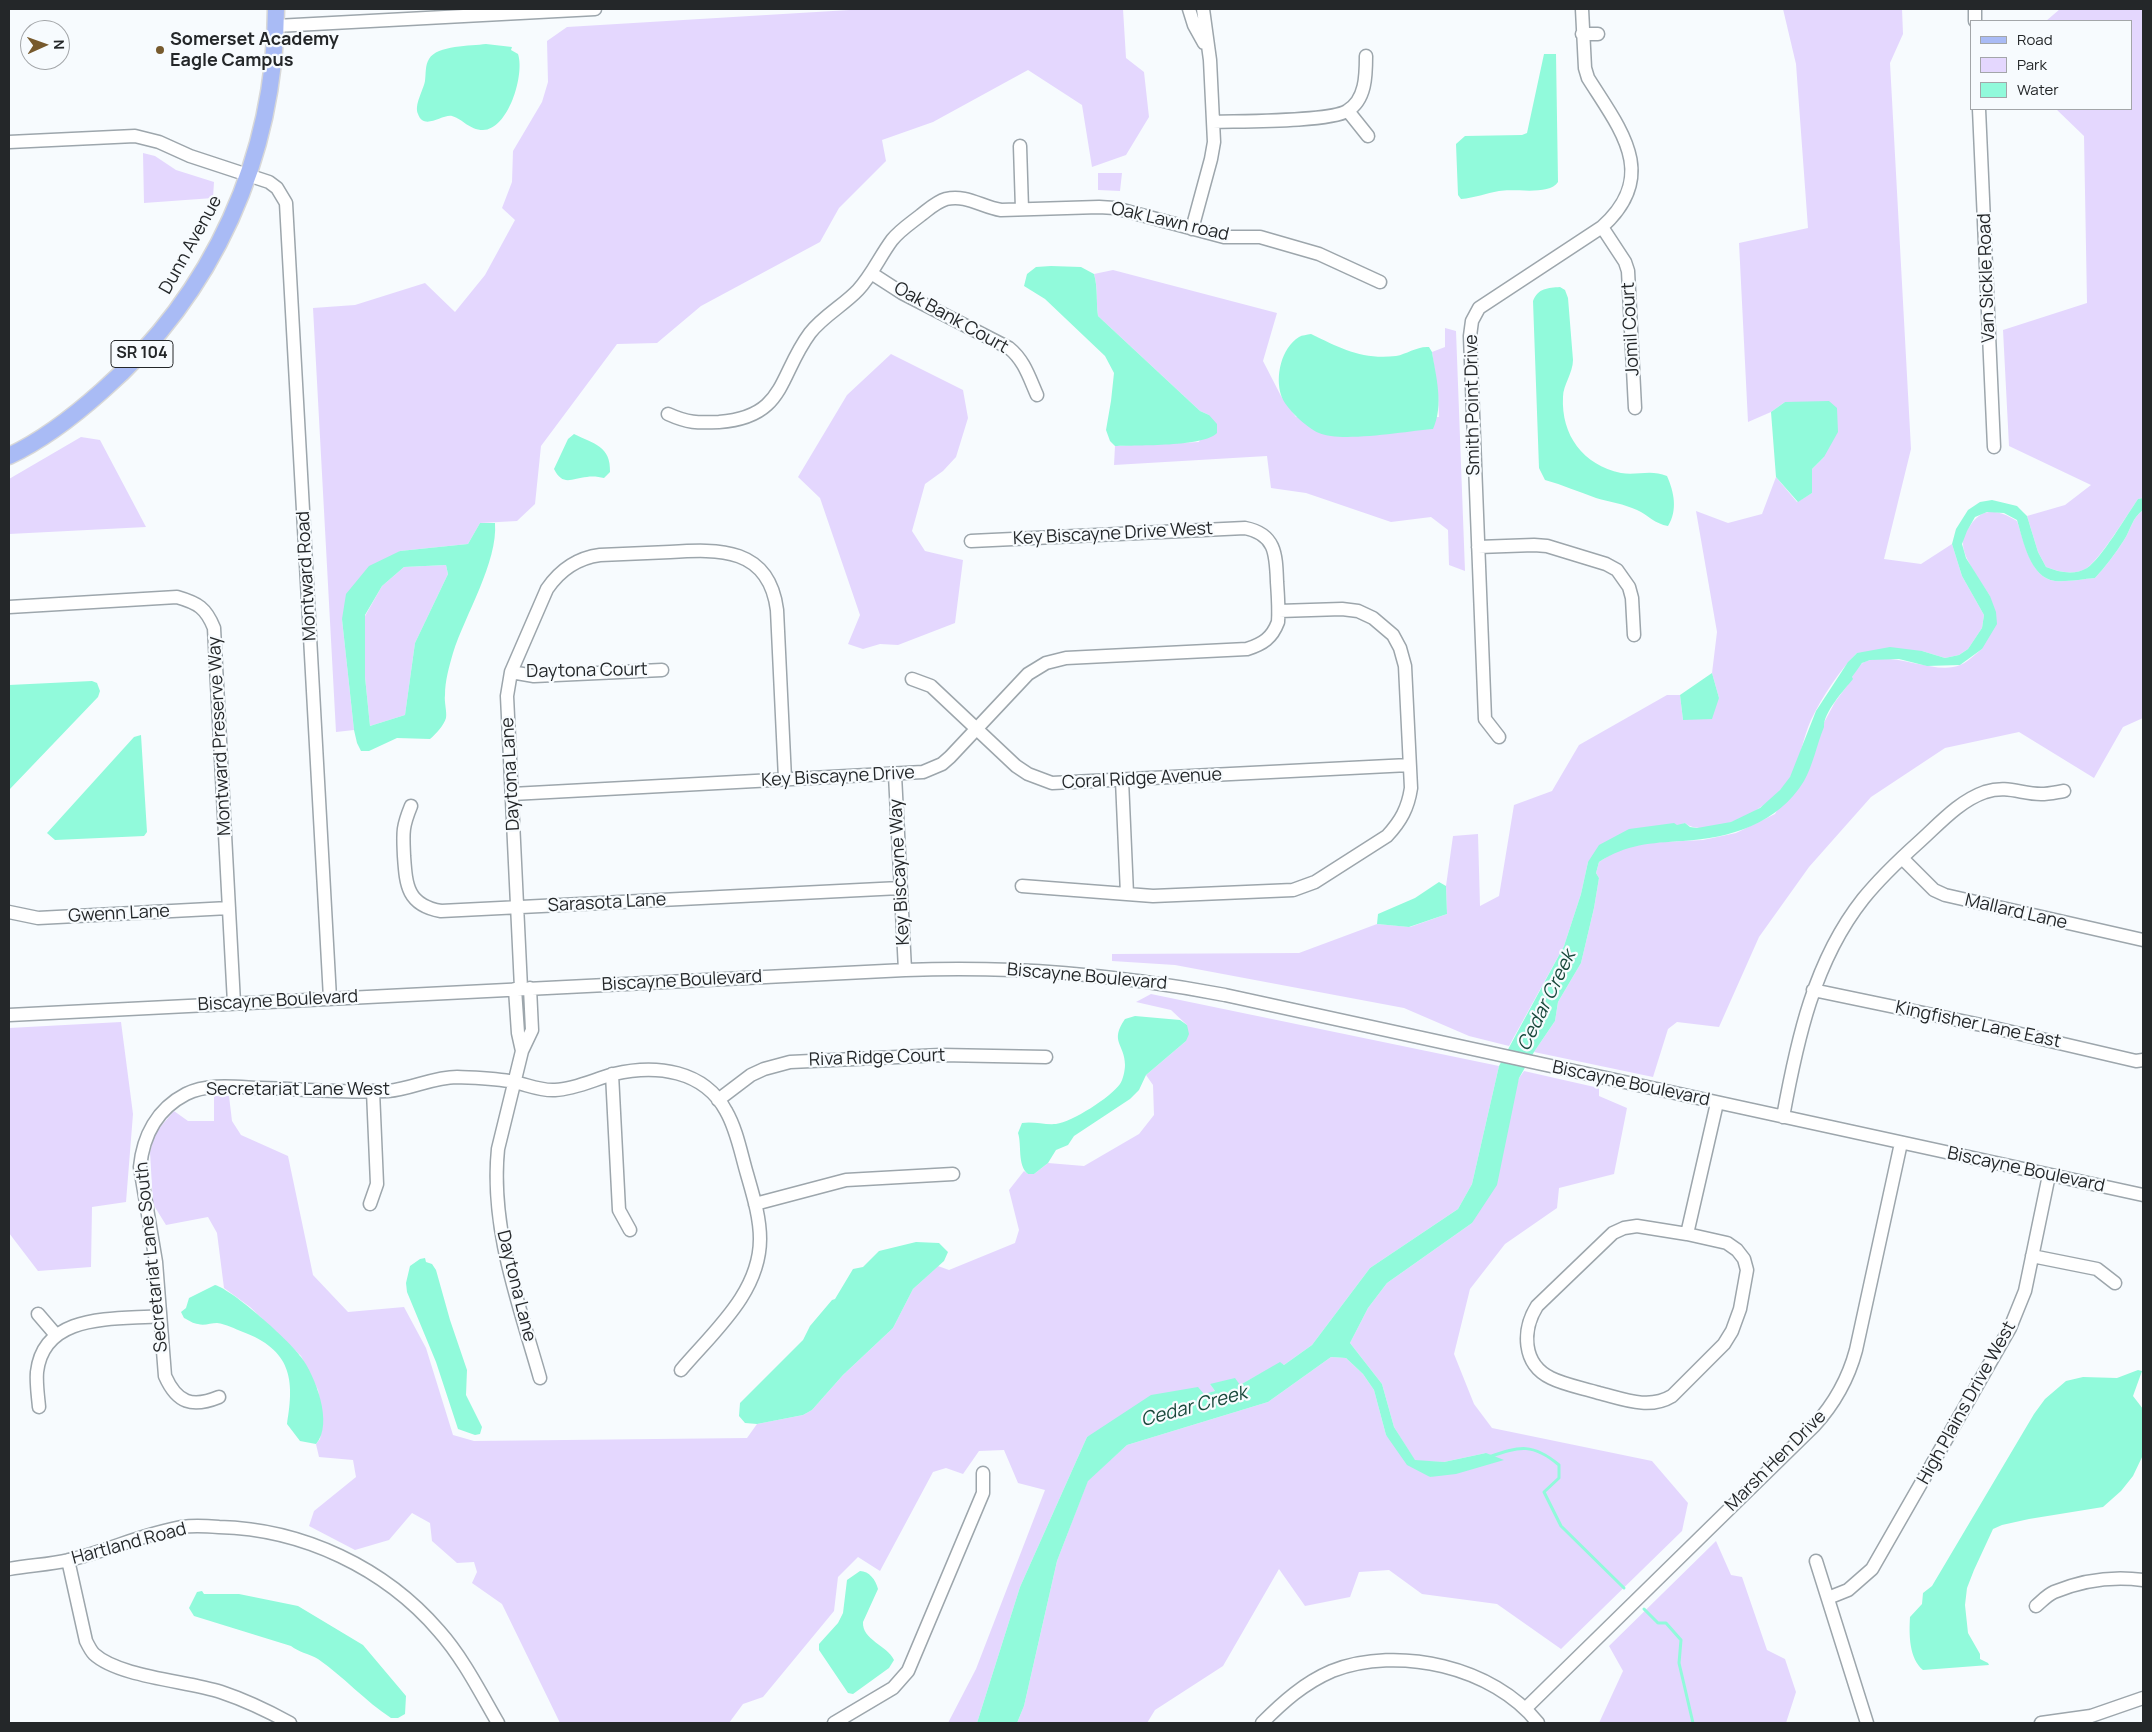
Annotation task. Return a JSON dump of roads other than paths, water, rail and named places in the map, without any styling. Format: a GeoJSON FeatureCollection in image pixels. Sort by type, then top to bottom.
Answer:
{"type":"FeatureCollection","features":[{"type":"Feature","properties":{"kind":"main road","name":"Dunn Avenue"},"geometry":{"type":"LineString","coordinates":[[9,456],[63,422],[93,399],[143,353],[184,301],[203,272],[236,208],[249,174],[268,99],[276,26],[276,9]]}},
{"type":"Feature","properties":{"kind":"street"},"geometry":{"type":"LineString","coordinates":[[276,26],[437,13],[595,9]]}},
{"type":"Feature","properties":{"kind":"street"},"geometry":{"type":"LineString","coordinates":[[1189,9],[1210,60],[1214,142],[1192,229]]}},
{"type":"Feature","properties":{"kind":"street"},"geometry":{"type":"LineString","coordinates":[[1203,9],[1207,50]]}},
{"type":"Feature","properties":{"kind":"street"},"geometry":{"type":"LineString","coordinates":[[1573,9],[1582,34],[1598,34]]}},
{"type":"Feature","properties":{"kind":"street","name":"Smith Point Drive"},"geometry":{"type":"LineString","coordinates":[[1499,736],[1485,719],[1470,336],[1472,321],[1479,308],[1488,300],[1602,227],[1615,215],[1628,192],[1632,169],[1631,157],[1624,135],[1588,78],[1584,68],[1582,9]]}},
{"type":"Feature","properties":{"kind":"street"},"geometry":{"type":"LineString","coordinates":[[1213,122],[1327,117],[1348,111],[1362,90],[1366,76],[1366,56]]}},
{"type":"Feature","properties":{"kind":"street","name":"Van Sickle Road"},"geometry":{"type":"LineString","coordinates":[[1979,110],[1994,447]]}},
{"type":"Feature","properties":{"kind":"street"},"geometry":{"type":"LineString","coordinates":[[1348,111],[1368,136]]}},
{"type":"Feature","properties":{"kind":"street","name":"Montward Road"},"geometry":{"type":"LineString","coordinates":[[9,142],[135,136],[159,142],[190,156],[269,182],[277,188],[286,203],[330,998]]}},
{"type":"Feature","properties":{"kind":"street"},"geometry":{"type":"LineString","coordinates":[[1020,146],[1022,209]]}},
{"type":"Feature","properties":{"kind":"street","name":"Oak Lawn road"},"geometry":{"type":"LineString","coordinates":[[668,414],[696,424],[739,420],[762,408],[780,388],[811,332],[858,290],[893,239],[936,203],[948,199],[973,200],[990,208],[1115,208],[1224,237],[1260,237],[1298,247],[1319,254],[1380,282]]}},
{"type":"Feature","properties":{"kind":"street","name":"Jomil Court"},"geometry":{"type":"LineString","coordinates":[[1602,227],[1628,271],[1635,408]]}},
{"type":"Feature","properties":{"kind":"street","name":"Oak Bank Court"},"geometry":{"type":"LineString","coordinates":[[871,273],[902,293],[1009,348],[1024,365],[1037,395]]}},
{"type":"Feature","properties":{"kind":"street","name":"Key Biscayne Drive West"},"geometry":{"type":"LineString","coordinates":[[971,541],[1245,528],[1254,530],[1262,534],[1273,548],[1276,558],[1278,611]]}},
{"type":"Feature","properties":{"kind":"street"},"geometry":{"type":"LineString","coordinates":[[1478,547],[1547,546],[1606,564],[1617,570],[1629,587],[1632,598],[1634,635]]}},
{"type":"Feature","properties":{"kind":"street","name":"Daytona Lane"},"geometry":{"type":"LineString","coordinates":[[540,1378],[504,1250],[500,1228],[498,1150],[516,1083],[522,1051],[532,1030],[522,988],[507,696],[511,672],[547,589],[561,572],[582,559],[600,555],[711,550],[736,555],[759,569],[773,590],[777,610],[785,779]]}},
{"type":"Feature","properties":{"kind":"street","name":"Montward Preserve Way"},"geometry":{"type":"LineString","coordinates":[[9,607],[177,598],[192,601],[208,613],[214,628],[234,1003]]}},
{"type":"Feature","properties":{"kind":"street"},"geometry":{"type":"LineString","coordinates":[[1022,886],[1152,896],[1293,890],[1304,887],[1387,836],[1403,816],[1409,802],[1411,788],[1405,666],[1400,648],[1393,636],[1373,618],[1358,611],[1342,609],[1278,611]]}},
{"type":"Feature","properties":{"kind":"street","name":"Key Biscayne Drive"},"geometry":{"type":"LineString","coordinates":[[512,794],[923,772],[937,766],[950,757],[1028,674],[1038,667],[1054,660],[1247,649],[1259,646],[1268,640],[1274,631],[1278,611]]}},
{"type":"Feature","properties":{"kind":"street","name":"Daytona Court"},"geometry":{"type":"LineString","coordinates":[[511,672],[534,676],[662,670]]}},
{"type":"Feature","properties":{"kind":"street","name":"Coral Ridge Avenue"},"geometry":{"type":"LineString","coordinates":[[912,678],[931,686],[1016,766],[1040,780],[1064,783],[1410,765]]}},
{"type":"Feature","properties":{"kind":"street","name":"Key Biscayne Way"},"geometry":{"type":"LineString","coordinates":[[895,775],[905,970]]}},
{"type":"Feature","properties":{"kind":"street"},"geometry":{"type":"LineString","coordinates":[[1122,780],[1127,894]]}},
{"type":"Feature","properties":{"kind":"street"},"geometry":{"type":"LineString","coordinates":[[1783,1117],[1803,1024],[1814,990],[1830,952],[1851,915],[1864,898],[1902,858],[1948,815],[1970,799],[1985,792],[2009,789],[2041,794],[2064,791]]}},
{"type":"Feature","properties":{"kind":"street","name":"Sarasota Lane"},"geometry":{"type":"LineString","coordinates":[[411,806],[403,825],[406,883],[418,903],[429,909],[441,911],[900,888]]}},
{"type":"Feature","properties":{"kind":"street","name":"Mallard Lane"},"geometry":{"type":"LineString","coordinates":[[1902,858],[1934,890],[1945,895],[2143,940]]}},
{"type":"Feature","properties":{"kind":"street","name":"Gwenn Lane"},"geometry":{"type":"LineString","coordinates":[[9,912],[38,918],[229,908]]}},
{"type":"Feature","properties":{"kind":"street","name":"Biscayne Boulevard"},"geometry":{"type":"LineString","coordinates":[[9,1015],[905,970],[1012,969],[1124,978],[1225,995],[2143,1195]]}},
{"type":"Feature","properties":{"kind":"street","name":"Kingfisher Lane East"},"geometry":{"type":"LineString","coordinates":[[1814,990],[1986,1026],[2136,1061],[2143,1060]]}},
{"type":"Feature","properties":{"kind":"street","name":"Riva Ridge Court"},"geometry":{"type":"LineString","coordinates":[[718,1100],[751,1075],[770,1067],[790,1062],[941,1055],[1046,1057]]}},
{"type":"Feature","properties":{"kind":"street","name":"Secretariat Lane West"},"geometry":{"type":"LineString","coordinates":[[148,1130],[159,1115],[172,1103],[186,1094],[216,1086],[373,1091],[402,1088],[423,1082],[454,1077],[494,1079],[542,1090],[556,1090],[631,1070],[676,1072],[694,1078],[718,1100],[732,1124],[755,1204],[760,1240],[754,1274],[738,1303],[681,1370]]}},
{"type":"Feature","properties":{"kind":"street"},"geometry":{"type":"LineString","coordinates":[[612,1074],[619,1210],[630,1230]]}},
{"type":"Feature","properties":{"kind":"street"},"geometry":{"type":"LineString","coordinates":[[370,1204],[377,1184],[373,1091]]}},
{"type":"Feature","properties":{"kind":"street"},"geometry":{"type":"LineString","coordinates":[[1688,1234],[1717,1103]]}},
{"type":"Feature","properties":{"kind":"street","name":"Secretariat Lane South"},"geometry":{"type":"LineString","coordinates":[[148,1130],[142,1152],[141,1179],[156,1262],[165,1376],[169,1386],[179,1396],[190,1402],[202,1404],[219,1397]]}},
{"type":"Feature","properties":{"kind":"street","name":"Marsh Hen Drive"},"geometry":{"type":"LineString","coordinates":[[1526,1708],[1814,1426],[1836,1399],[1851,1370],[1902,1143]]}},
{"type":"Feature","properties":{"kind":"street"},"geometry":{"type":"LineString","coordinates":[[755,1204],[846,1180],[953,1174]]}},
{"type":"Feature","properties":{"kind":"street","name":"High Plains Drive West"},"geometry":{"type":"LineString","coordinates":[[1828,1598],[1848,1590],[1860,1582],[1882,1555],[2010,1328],[2025,1291],[2049,1175]]}},
{"type":"Feature","properties":{"kind":"street"},"geometry":{"type":"LineString","coordinates":[[1637,1226],[1688,1234],[1727,1243],[1737,1250],[1744,1259],[1747,1270],[1746,1281],[1740,1309],[1732,1331],[1724,1344],[1672,1396],[1662,1402],[1641,1403],[1561,1382],[1540,1371],[1530,1357],[1526,1340],[1530,1316],[1536,1306],[1613,1233],[1624,1228],[1637,1226]]}},
{"type":"Feature","properties":{"kind":"street"},"geometry":{"type":"LineString","coordinates":[[2032,1256],[2097,1270],[2115,1283]]}},
{"type":"Feature","properties":{"kind":"street"},"geometry":{"type":"LineString","coordinates":[[38,1314],[56,1335]]}},
{"type":"Feature","properties":{"kind":"street"},"geometry":{"type":"LineString","coordinates":[[39,1407],[37,1374],[40,1360],[46,1347],[56,1335],[72,1326],[89,1322],[160,1316]]}},
{"type":"Feature","properties":{"kind":"street"},"geometry":{"type":"LineString","coordinates":[[834,1723],[893,1688],[908,1671],[984,1493],[983,1473]]}},
{"type":"Feature","properties":{"kind":"street","name":"Hartland Road"},"geometry":{"type":"LineString","coordinates":[[9,1569],[68,1560],[183,1527],[231,1527],[266,1532],[308,1542],[340,1555],[367,1570],[394,1588],[416,1607],[440,1631],[461,1659],[498,1723]]}},
{"type":"Feature","properties":{"kind":"street"},"geometry":{"type":"LineString","coordinates":[[68,1560],[86,1641],[93,1653],[106,1662],[134,1672],[224,1693],[268,1711],[290,1723]]}},
{"type":"Feature","properties":{"kind":"street"},"geometry":{"type":"LineString","coordinates":[[1816,1561],[1867,1723]]}},
{"type":"Feature","properties":{"kind":"street"},"geometry":{"type":"LineString","coordinates":[[2036,1606],[2052,1592],[2091,1581],[2114,1578],[2143,1580]]}},
{"type":"Feature","properties":{"kind":"street"},"geometry":{"type":"LineString","coordinates":[[1262,1723],[1284,1702],[1308,1684],[1340,1669],[1378,1660],[1412,1661],[1464,1673],[1502,1689],[1526,1708],[1538,1723]]}},
{"type":"Feature","properties":{"kind":"street"},"geometry":{"type":"LineString","coordinates":[[2041,1723],[2091,1716],[2143,1698]]}},
{"type":"Feature","properties":{"kind":"water"},"geometry":{"type":"Polygon","coordinates":[[[486,44],[512,47],[511,50],[518,54],[520,63],[517,87],[507,111],[500,121],[492,128],[478,130],[452,116],[429,122],[421,119],[417,106],[425,81],[426,67],[433,54],[447,49],[486,44]]]}},
{"type":"Feature","properties":{"kind":"water"},"geometry":{"type":"Polygon","coordinates":[[[1544,54],[1556,54],[1558,182],[1547,189],[1531,191],[1506,190],[1461,199],[1458,195],[1456,144],[1465,136],[1522,135],[1527,133],[1544,54]]]}},
{"type":"Feature","properties":{"kind":"water"},"geometry":{"type":"Polygon","coordinates":[[[1036,267],[1081,267],[1094,274],[1098,316],[1200,411],[1209,415],[1217,424],[1217,433],[1210,438],[1185,443],[1115,446],[1110,441],[1106,430],[1114,373],[1105,356],[1045,299],[1024,286],[1027,274],[1036,267]]]}},
{"type":"Feature","properties":{"kind":"water"},"geometry":{"type":"Polygon","coordinates":[[[1560,287],[1565,290],[1568,298],[1573,360],[1563,397],[1563,411],[1570,436],[1585,455],[1608,469],[1627,474],[1655,473],[1667,476],[1672,488],[1674,501],[1673,514],[1668,526],[1632,508],[1596,498],[1545,480],[1539,468],[1533,301],[1541,291],[1560,287]]]}},
{"type":"Feature","properties":{"kind":"water"},"geometry":{"type":"Polygon","coordinates":[[[1311,334],[1352,352],[1372,356],[1396,356],[1429,347],[1432,352],[1439,401],[1433,429],[1374,436],[1342,437],[1319,433],[1309,427],[1297,417],[1283,400],[1279,388],[1279,372],[1284,355],[1293,342],[1303,335],[1311,334]]]}},
{"type":"Feature","properties":{"kind":"water"},"geometry":{"type":"Polygon","coordinates":[[[1829,401],[1837,408],[1838,432],[1824,457],[1812,469],[1812,493],[1798,502],[1776,477],[1771,412],[1785,402],[1829,401]]]}},
{"type":"Feature","properties":{"kind":"water"},"geometry":{"type":"Polygon","coordinates":[[[574,434],[600,447],[604,451],[610,463],[610,472],[604,478],[589,477],[564,480],[557,475],[554,469],[568,439],[574,434]]]}},
{"type":"Feature","properties":{"kind":"water","name":"Cedar Creek"},"geometry":{"type":"Polygon","coordinates":[[[2143,498],[2143,510],[2136,517],[2114,555],[2095,578],[2055,581],[2046,578],[2039,573],[2029,557],[2017,520],[2004,513],[1987,512],[1975,517],[1962,544],[1966,558],[1990,596],[1996,612],[1997,624],[1982,649],[1960,665],[1927,666],[1899,659],[1870,660],[1862,663],[1827,715],[1804,781],[1781,808],[1767,818],[1735,832],[1701,839],[1629,848],[1619,851],[1599,862],[1596,873],[1599,878],[1594,908],[1581,963],[1558,1002],[1555,1021],[1519,1078],[1497,1185],[1472,1223],[1387,1283],[1368,1308],[1350,1343],[1382,1384],[1394,1427],[1415,1460],[1444,1462],[1486,1453],[1504,1460],[1456,1474],[1430,1477],[1407,1465],[1386,1435],[1374,1390],[1363,1374],[1346,1358],[1331,1357],[1268,1402],[1127,1445],[1088,1481],[1057,1561],[1024,1706],[1017,1723],[977,1723],[1020,1587],[1087,1437],[1151,1395],[1198,1387],[1204,1394],[1215,1391],[1210,1384],[1235,1378],[1240,1385],[1280,1362],[1284,1365],[1312,1345],[1370,1268],[1458,1209],[1472,1184],[1499,1066],[1564,946],[1581,894],[1588,862],[1599,845],[1629,829],[1674,823],[1677,825],[1685,823],[1690,827],[1697,828],[1731,822],[1760,808],[1780,790],[1790,777],[1816,711],[1848,662],[1857,653],[1890,647],[1922,651],[1945,658],[1959,655],[1968,649],[1982,628],[1984,615],[1962,576],[1952,544],[1956,529],[1968,510],[1980,502],[1992,500],[2017,506],[2027,516],[2038,552],[2046,567],[2072,573],[2087,568],[2093,563],[2138,499],[2143,498]]]}},
{"type":"Feature","properties":{"kind":"water"},"geometry":{"type":"Polygon","coordinates":[[[480,523],[495,523],[495,538],[486,571],[458,638],[446,679],[445,721],[430,739],[397,738],[369,751],[361,751],[354,730],[342,619],[346,594],[369,566],[400,551],[468,544],[480,523]],[[446,565],[404,567],[382,586],[365,615],[365,677],[370,726],[405,715],[415,643],[448,574],[446,565]]]}},
{"type":"Feature","properties":{"kind":"water"},"geometry":{"type":"Polygon","coordinates":[[[1712,673],[1719,698],[1712,719],[1683,720],[1680,695],[1712,673]]]}},
{"type":"Feature","properties":{"kind":"water"},"geometry":{"type":"Polygon","coordinates":[[[92,681],[97,683],[100,691],[98,697],[9,790],[9,685],[92,681]]]}},
{"type":"Feature","properties":{"kind":"water"},"geometry":{"type":"Polygon","coordinates":[[[141,735],[147,832],[144,836],[55,840],[47,833],[134,737],[141,735]]]}},
{"type":"Feature","properties":{"kind":"water"},"geometry":{"type":"Polygon","coordinates":[[[1439,882],[1446,886],[1447,914],[1409,927],[1377,924],[1378,914],[1415,898],[1439,882]]]}},
{"type":"Feature","properties":{"kind":"water"},"geometry":{"type":"Polygon","coordinates":[[[1135,1016],[1180,1020],[1187,1025],[1189,1034],[1186,1041],[1146,1075],[1139,1090],[1130,1099],[1074,1136],[1068,1145],[1056,1150],[1048,1163],[1034,1174],[1028,1174],[1022,1165],[1020,1155],[1018,1133],[1022,1123],[1056,1124],[1063,1122],[1091,1108],[1115,1089],[1122,1080],[1125,1067],[1118,1033],[1125,1019],[1135,1016]]]}},
{"type":"Feature","properties":{"kind":"water"},"geometry":{"type":"Polygon","coordinates":[[[916,1242],[939,1243],[948,1252],[944,1261],[913,1289],[893,1328],[843,1375],[812,1410],[803,1415],[757,1424],[745,1423],[739,1416],[740,1403],[803,1340],[810,1326],[832,1300],[835,1299],[853,1269],[863,1267],[879,1251],[916,1242]]]}},
{"type":"Feature","properties":{"kind":"water"},"geometry":{"type":"Polygon","coordinates":[[[425,1258],[426,1262],[432,1264],[436,1270],[467,1370],[466,1395],[482,1427],[480,1434],[475,1435],[458,1429],[436,1362],[407,1292],[406,1283],[410,1266],[425,1258]]]}},
{"type":"Feature","properties":{"kind":"water"},"geometry":{"type":"Polygon","coordinates":[[[215,1285],[234,1296],[261,1317],[301,1357],[317,1387],[323,1412],[321,1435],[316,1444],[300,1441],[287,1424],[290,1393],[289,1380],[286,1368],[280,1357],[271,1348],[259,1339],[227,1325],[217,1323],[200,1325],[184,1318],[181,1312],[186,1308],[189,1298],[215,1285]]]}},
{"type":"Feature","properties":{"kind":"water"},"geometry":{"type":"Polygon","coordinates":[[[2138,1370],[2142,1371],[2133,1396],[2143,1409],[2143,1455],[2133,1476],[2121,1491],[2103,1507],[2029,1519],[1993,1529],[1967,1588],[1965,1605],[1968,1633],[1980,1654],[1980,1659],[1989,1665],[1923,1670],[1912,1653],[1910,1617],[1922,1604],[1923,1593],[1932,1586],[2034,1414],[2045,1399],[2066,1381],[2083,1377],[2117,1378],[2138,1370]]]}},
{"type":"Feature","properties":{"kind":"water"},"geometry":{"type":"Polygon","coordinates":[[[860,1571],[872,1577],[878,1589],[863,1622],[864,1628],[866,1633],[886,1650],[894,1660],[889,1668],[853,1694],[848,1693],[819,1650],[819,1644],[838,1623],[843,1613],[847,1580],[860,1571]]]}},
{"type":"Feature","properties":{"kind":"water"},"geometry":{"type":"Polygon","coordinates":[[[202,1591],[204,1594],[239,1594],[298,1606],[363,1645],[406,1696],[405,1714],[398,1718],[391,1718],[318,1659],[291,1646],[194,1616],[189,1608],[197,1592],[202,1591]]]}},
{"type":"Feature","properties":{"kind":"waterway"},"geometry":{"type":"LineString","coordinates":[[1489,1457],[1518,1449],[1526,1449],[1541,1453],[1559,1465],[1559,1478],[1544,1492],[1561,1526],[1624,1588]]}},
{"type":"Feature","properties":{"kind":"waterway"},"geometry":{"type":"LineString","coordinates":[[1644,1609],[1658,1623],[1666,1623],[1681,1640],[1679,1663],[1693,1723]]}},
{"type":"Feature","properties":{"kind":"place","name":"Somerset Academy Eagle Campus"},"geometry":{"type":"Point","coordinates":[160,50]}}]}
